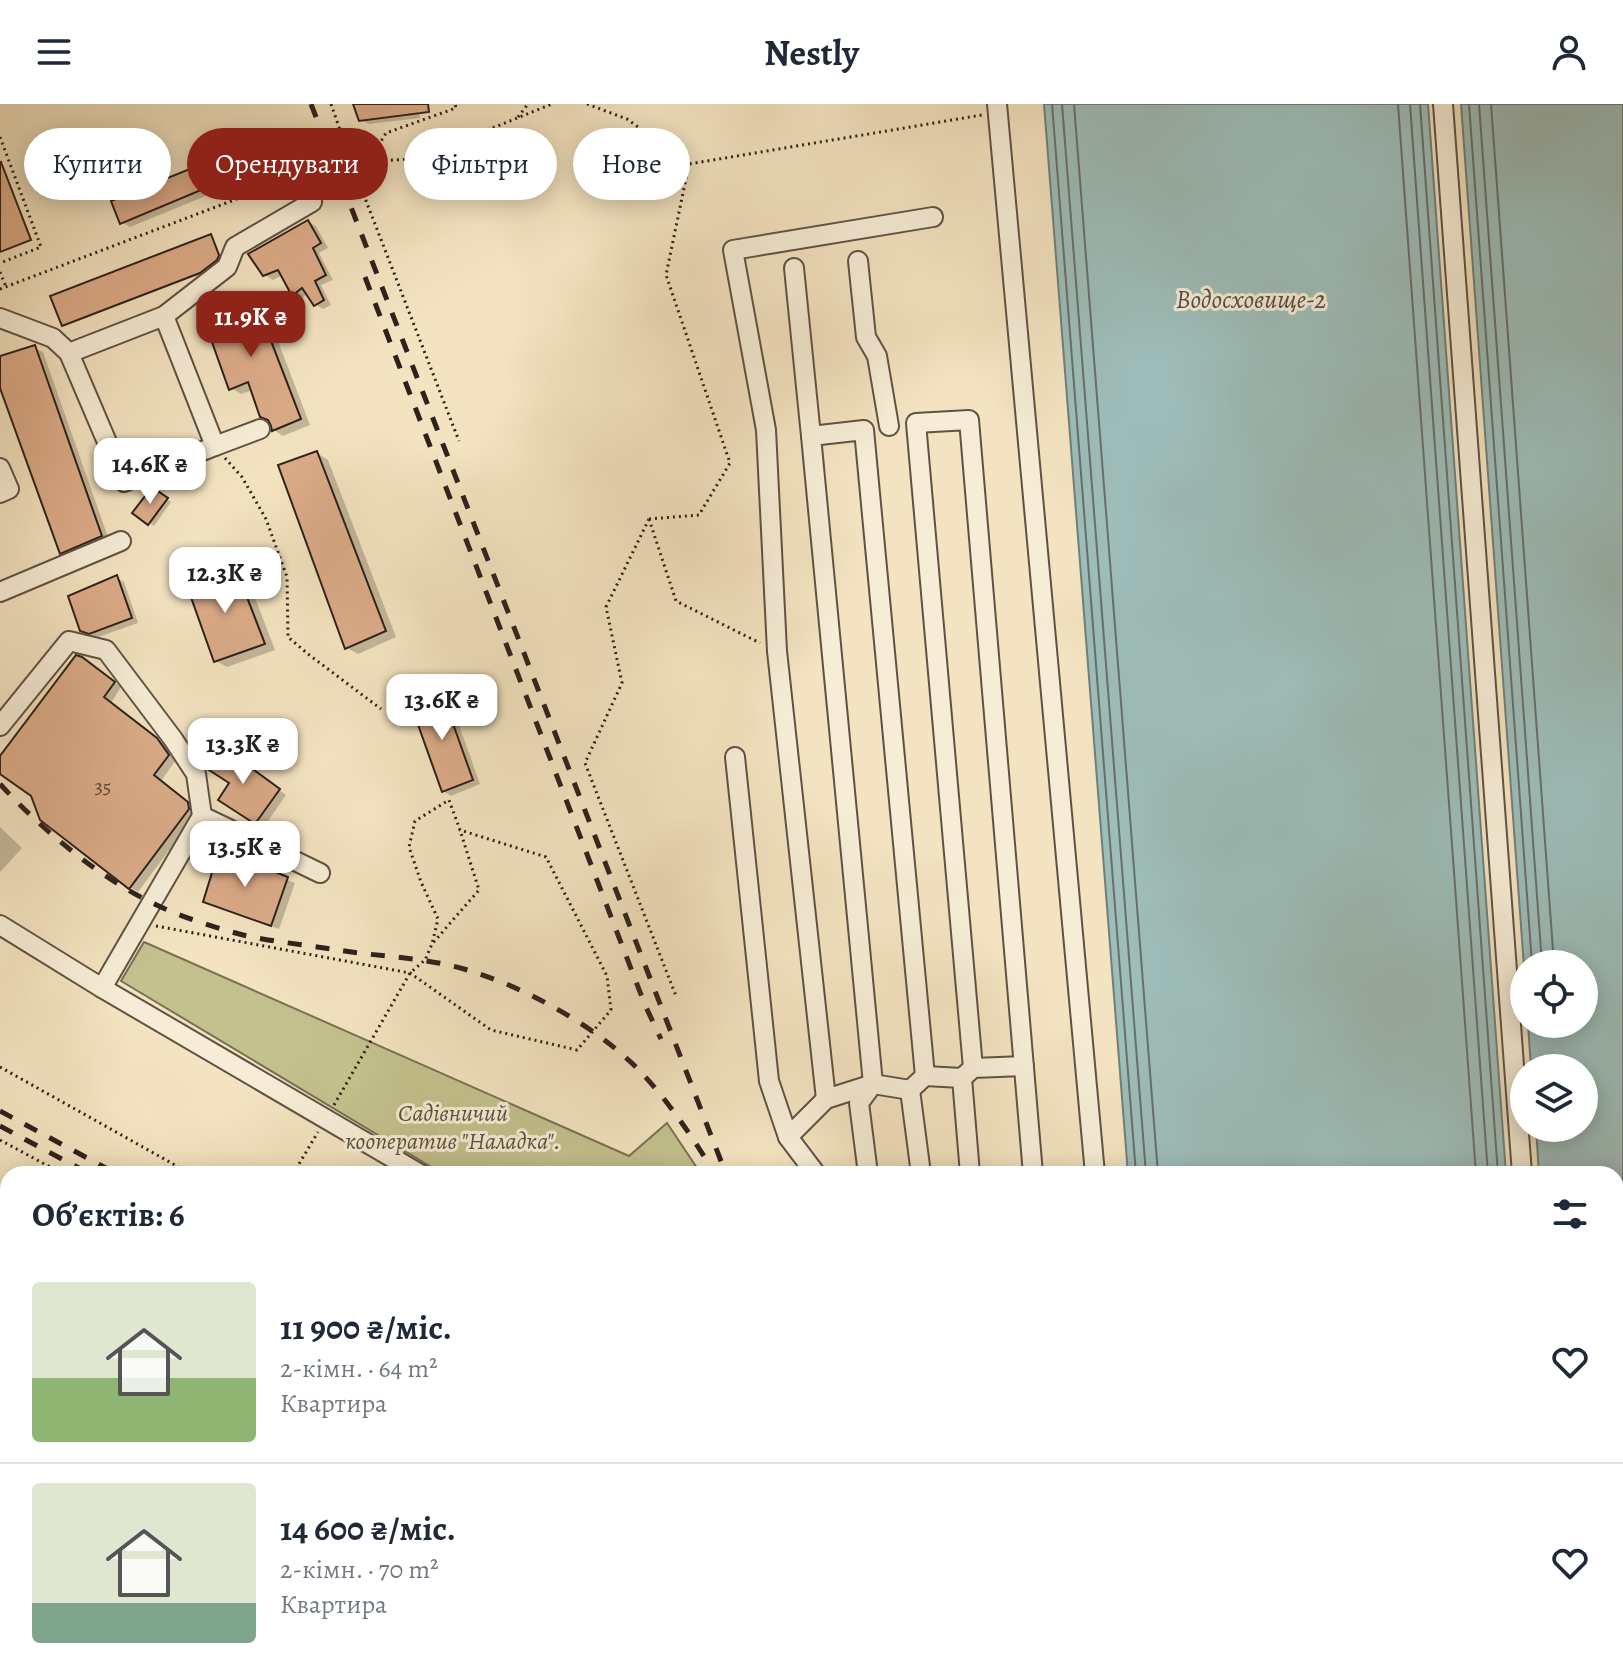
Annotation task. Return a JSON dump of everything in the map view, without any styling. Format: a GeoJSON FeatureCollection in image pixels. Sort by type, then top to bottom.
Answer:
{"type":"FeatureCollection","features":[{"type":"Feature","properties":{"kind":"street"},"geometry":{"type":"LineString","coordinates":[[1443,104],[1521,1166]]}},
{"type":"Feature","properties":{"kind":"street"},"geometry":{"type":"LineString","coordinates":[[997,108],[1094,1166]]}},
{"type":"Feature","properties":{"kind":"street"},"geometry":{"type":"LineString","coordinates":[[69,353],[164,316],[227,267],[235,247],[311,200]]}},
{"type":"Feature","properties":{"kind":"street"},"geometry":{"type":"LineString","coordinates":[[826,1099],[777,651],[766,430],[733,250],[933,217]]}},
{"type":"Feature","properties":{"kind":"street"},"geometry":{"type":"LineString","coordinates":[[858,261],[866,337],[877,356],[889,426]]}},
{"type":"Feature","properties":{"kind":"street"},"geometry":{"type":"LineString","coordinates":[[794,268],[873,1084],[859,1103],[867,1166]]}},
{"type":"Feature","properties":{"kind":"street"},"geometry":{"type":"LineString","coordinates":[[164,316],[215,446]]}},
{"type":"Feature","properties":{"kind":"street"},"geometry":{"type":"LineString","coordinates":[[0,318],[53,338],[69,353],[124,482],[260,429]]}},
{"type":"Feature","properties":{"kind":"street"},"geometry":{"type":"LineString","coordinates":[[811,436],[969,420],[1032,1166]]}},
{"type":"Feature","properties":{"kind":"street"},"geometry":{"type":"LineString","coordinates":[[916,423],[968,1073],[970,1166]]}},
{"type":"Feature","properties":{"kind":"street"},"geometry":{"type":"LineString","coordinates":[[864,430],[925,1076]]}},
{"type":"Feature","properties":{"kind":"street"},"geometry":{"type":"LineString","coordinates":[[0,468],[9,489],[0,493]]}},
{"type":"Feature","properties":{"kind":"street"},"geometry":{"type":"LineString","coordinates":[[0,592],[121,541]]}},
{"type":"Feature","properties":{"kind":"street"},"geometry":{"type":"LineString","coordinates":[[0,726],[69,641],[106,650],[196,774],[202,816],[102,988]]}},
{"type":"Feature","properties":{"kind":"street"},"geometry":{"type":"LineString","coordinates":[[735,757],[769,1081],[788,1137],[810,1166]]}},
{"type":"Feature","properties":{"kind":"street"},"geometry":{"type":"LineString","coordinates":[[202,816],[320,873]]}},
{"type":"Feature","properties":{"kind":"street"},"geometry":{"type":"LineString","coordinates":[[0,925],[406,1166]]}},
{"type":"Feature","properties":{"kind":"street"},"geometry":{"type":"LineString","coordinates":[[910,1090],[925,1076],[1024,1066]]}},
{"type":"Feature","properties":{"kind":"street"},"geometry":{"type":"LineString","coordinates":[[788,1137],[826,1099],[873,1084],[910,1090]]}},
{"type":"Feature","properties":{"kind":"street"},"geometry":{"type":"LineString","coordinates":[[910,1090],[920,1166]]}},
{"type":"Feature","properties":{"kind":"path"},"geometry":{"type":"LineString","coordinates":[[331,104],[339,128]]}},
{"type":"Feature","properties":{"kind":"path"},"geometry":{"type":"LineString","coordinates":[[388,132],[456,108],[455,104]]}},
{"type":"Feature","properties":{"kind":"path"},"geometry":{"type":"LineString","coordinates":[[516,120],[528,104]]}},
{"type":"Feature","properties":{"kind":"path"},"geometry":{"type":"LineString","coordinates":[[388,160],[415,159],[552,104]]}},
{"type":"Feature","properties":{"kind":"path"},"geometry":{"type":"LineString","coordinates":[[587,104],[627,119],[639,128]]}},
{"type":"Feature","properties":{"kind":"path"},"geometry":{"type":"LineString","coordinates":[[690,164],[997,108]]}},
{"type":"Feature","properties":{"kind":"path"},"geometry":{"type":"LineString","coordinates":[[0,137],[41,247],[0,263]]}},
{"type":"Feature","properties":{"kind":"path"},"geometry":{"type":"LineString","coordinates":[[0,289],[234,200]]}},
{"type":"Feature","properties":{"kind":"path"},"geometry":{"type":"LineString","coordinates":[[366,200],[459,441]]}},
{"type":"Feature","properties":{"kind":"path"},"geometry":{"type":"LineString","coordinates":[[649,519],[699,515],[730,463],[666,275],[682,200]]}},
{"type":"Feature","properties":{"kind":"path"},"geometry":{"type":"LineString","coordinates":[[0,272],[6,287]]}},
{"type":"Feature","properties":{"kind":"path"},"geometry":{"type":"LineString","coordinates":[[215,446],[242,477],[266,519],[287,577],[288,637],[381,709]]}},
{"type":"Feature","properties":{"kind":"path"},"geometry":{"type":"LineString","coordinates":[[649,519],[676,601],[777,651]]}},
{"type":"Feature","properties":{"kind":"path"},"geometry":{"type":"LineString","coordinates":[[649,519],[606,607],[622,683],[585,763],[676,996]]}},
{"type":"Feature","properties":{"kind":"path"},"geometry":{"type":"LineString","coordinates":[[298,1166],[410,973],[425,960],[432,944],[438,919],[409,847],[415,821],[449,800],[479,890],[432,944]]}},
{"type":"Feature","properties":{"kind":"path"},"geometry":{"type":"LineString","coordinates":[[140,923],[410,973],[491,1030],[577,1050],[611,1010],[607,976],[546,857],[460,830]]}},
{"type":"Feature","properties":{"kind":"path"},"geometry":{"type":"LineString","coordinates":[[0,1067],[177,1166]]}},
{"type":"Feature","properties":{"kind":"path"},"geometry":{"type":"LineString","coordinates":[[0,1140],[48,1166]]}},
{"type":"Feature","properties":{"kind":"green space","name":"Садівничий кооператив \"Наладка\"."},"geometry":{"type":"Polygon","coordinates":[[[144,942],[629,1156],[667,1123],[696,1166],[430,1166],[121,981],[144,942]]]}},
{"type":"Feature","properties":{"kind":"water","name":"Водосховище-2"},"geometry":{"type":"Polygon","coordinates":[[[1044,104],[1428,104],[1505,1166],[1127,1166],[1044,104]]]}},
{"type":"Feature","properties":{"kind":"water"},"geometry":{"type":"Polygon","coordinates":[[[1461,104],[1623,104],[1623,1166],[1538,1166],[1537,1142],[1598,1142],[1598,1054],[1530,1054],[1529,1038],[1598,1038],[1598,950],[1523,950],[1461,104]]]}},
{"type":"Feature","properties":{"kind":"building"},"geometry":{"type":"Polygon","coordinates":[[[353,104],[428,104],[429,112],[359,121],[353,104]]]}},
{"type":"Feature","properties":{"kind":"building"},"geometry":{"type":"Polygon","coordinates":[[[0,163],[31,240],[0,252],[0,163]]]}},
{"type":"Feature","properties":{"kind":"building"},"geometry":{"type":"Polygon","coordinates":[[[187,170],[187,196],[120,224],[111,201],[171,200],[171,177],[187,170]]]}},
{"type":"Feature","properties":{"kind":"building"},"geometry":{"type":"Polygon","coordinates":[[[308,220],[321,243],[313,248],[326,275],[315,281],[324,300],[314,306],[302,288],[292,296],[278,270],[263,276],[248,254],[308,220]]]}},
{"type":"Feature","properties":{"kind":"building"},"geometry":{"type":"Polygon","coordinates":[[[211,234],[219,255],[200,273],[62,326],[50,296],[211,234]]]}},
{"type":"Feature","properties":{"kind":"building"},"geometry":{"type":"Polygon","coordinates":[[[253,294],[301,419],[272,431],[268,420],[260,417],[248,382],[229,390],[202,314],[253,294]]]}},
{"type":"Feature","properties":{"kind":"building"},"geometry":{"type":"Polygon","coordinates":[[[35,345],[102,536],[60,554],[0,388],[0,356],[35,345]]]}},
{"type":"Feature","properties":{"kind":"building"},"geometry":{"type":"Polygon","coordinates":[[[317,451],[386,631],[345,649],[278,465],[317,451]]]}},
{"type":"Feature","properties":{"kind":"building"},"geometry":{"type":"Polygon","coordinates":[[[152,487],[168,498],[148,525],[132,513],[152,487]]]}},
{"type":"Feature","properties":{"kind":"building"},"geometry":{"type":"Polygon","coordinates":[[[235,566],[265,644],[214,662],[187,586],[235,566]]]}},
{"type":"Feature","properties":{"kind":"building"},"geometry":{"type":"Polygon","coordinates":[[[117,575],[132,618],[89,634],[80,631],[68,596],[117,575]]]}},
{"type":"Feature","properties":{"kind":"building"},"geometry":{"type":"Polygon","coordinates":[[[76,655],[115,682],[104,697],[157,738],[169,755],[154,775],[188,802],[189,809],[129,889],[40,820],[31,796],[0,774],[0,756],[76,655]]]}},
{"type":"Feature","properties":{"kind":"building"},"geometry":{"type":"Polygon","coordinates":[[[441,690],[473,780],[442,792],[411,705],[441,690]]]}},
{"type":"Feature","properties":{"kind":"building"},"geometry":{"type":"Polygon","coordinates":[[[221,746],[280,789],[255,824],[218,800],[229,783],[206,768],[221,746]]]}},
{"type":"Feature","properties":{"kind":"building"},"geometry":{"type":"Polygon","coordinates":[[[219,850],[288,877],[271,926],[203,902],[219,850]]]}},
{"type":"Feature","properties":{"kind":"railway"},"geometry":{"type":"LineString","coordinates":[[311,104],[723,1166]]}},
{"type":"Feature","properties":{"kind":"railway"},"geometry":{"type":"LineString","coordinates":[[365,277],[645,1005],[661,1039]]}},
{"type":"Feature","properties":{"kind":"railway"},"geometry":{"type":"LineString","coordinates":[[0,784],[35,820],[97,870],[173,912],[243,935],[449,965],[510,985],[556,1008],[599,1036],[636,1067],[678,1118],[710,1166]]}},
{"type":"Feature","properties":{"kind":"railway"},"geometry":{"type":"LineString","coordinates":[[0,1111],[102,1166]]}},
{"type":"Feature","properties":{"kind":"railway"},"geometry":{"type":"LineString","coordinates":[[0,1126],[75,1166]]}}]}
